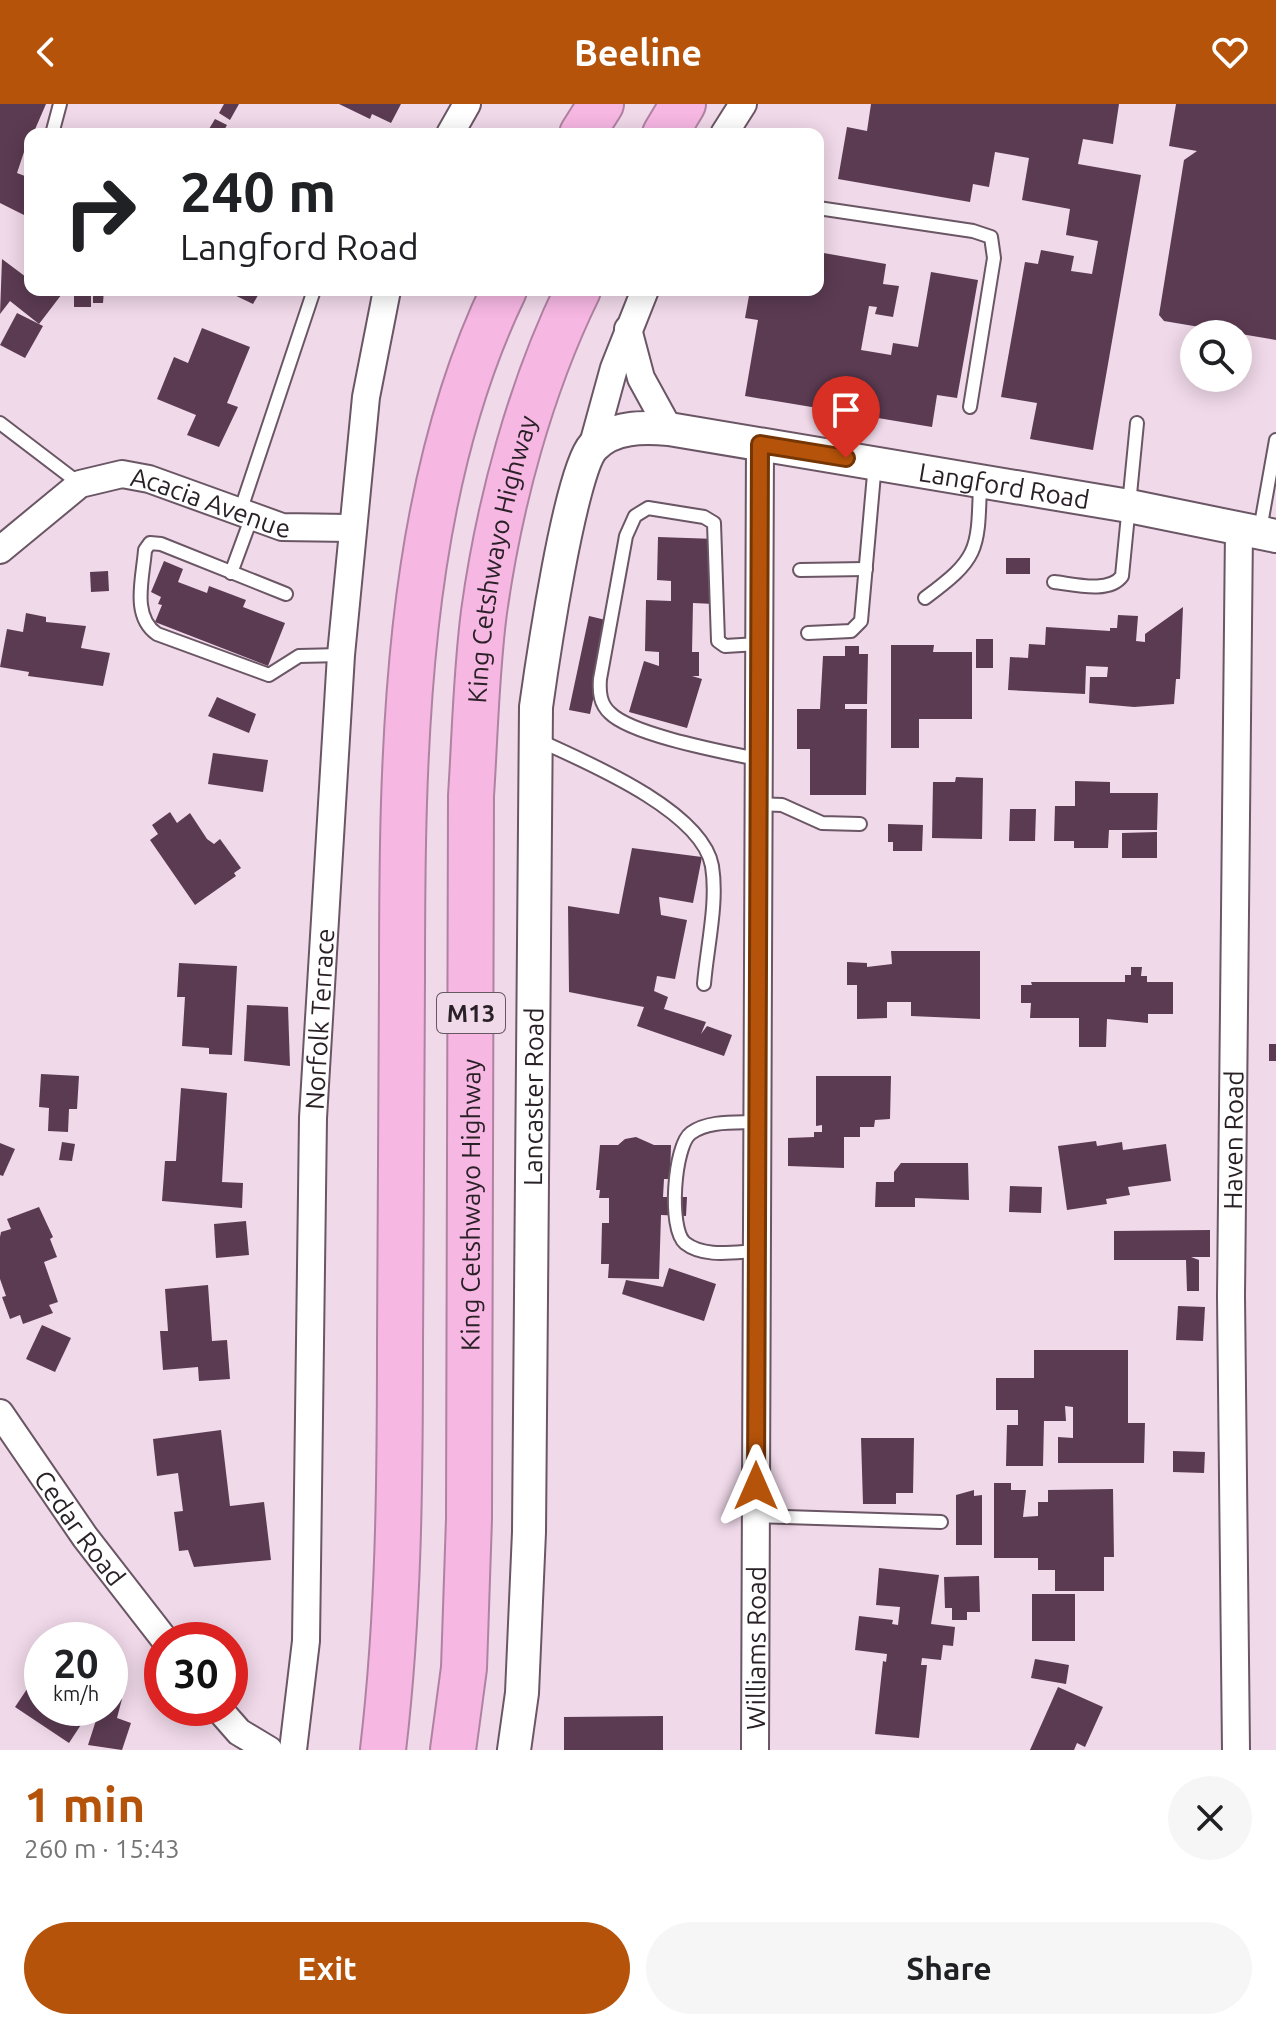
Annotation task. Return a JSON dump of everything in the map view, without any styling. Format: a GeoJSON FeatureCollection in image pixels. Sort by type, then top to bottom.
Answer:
{"type":"FeatureCollection","features":[{"type":"Feature","properties":{"kind":"highway"},"geometry":{"type":"LineString","coordinates":[[669,128],[683,104]]}},
{"type":"Feature","properties":{"kind":"highway","name":"M13"},"geometry":{"type":"LineString","coordinates":[[383,1750],[392,1675],[400,1534],[402,864],[414,638],[434,507],[448,450],[475,362],[502,296]]}},
{"type":"Feature","properties":{"kind":"highway","name":"King Cetshwayo Highway"},"geometry":{"type":"LineString","coordinates":[[453,1750],[464,1668],[469,1519],[471,796],[484,613],[503,517],[537,390],[576,296]]}},
{"type":"Feature","properties":{"kind":"street"},"geometry":{"type":"LineString","coordinates":[[453,128],[467,104]]}},
{"type":"Feature","properties":{"kind":"street"},"geometry":{"type":"LineString","coordinates":[[728,128],[743,104]]}},
{"type":"Feature","properties":{"kind":"street","name":"Norfolk Terrace"},"geometry":{"type":"LineString","coordinates":[[293,1750],[306,1641],[313,1118],[341,655],[350,528],[366,397],[386,296]]}},
{"type":"Feature","properties":{"kind":"street"},"geometry":{"type":"LineString","coordinates":[[592,448],[628,329],[642,296]]}},
{"type":"Feature","properties":{"kind":"street"},"geometry":{"type":"LineString","coordinates":[[628,329],[641,378],[669,429]]}},
{"type":"Feature","properties":{"kind":"street","name":"Langford Road"},"geometry":{"type":"LineString","coordinates":[[592,448],[624,430],[669,429],[1129,506],[1258,533]]}},
{"type":"Feature","properties":{"kind":"street","name":"Williams Road"},"geometry":{"type":"LineString","coordinates":[[755,1750],[760,444]]}},
{"type":"Feature","properties":{"kind":"street","name":"Lancaster Road"},"geometry":{"type":"LineString","coordinates":[[514,1750],[522,1693],[529,1532],[534,738],[543,651],[578,480],[592,448]]}},
{"type":"Feature","properties":{"kind":"street","name":"Acacia Avenue"},"geometry":{"type":"LineString","coordinates":[[0,550],[80,484],[122,474],[149,479],[282,527],[350,528]]}},
{"type":"Feature","properties":{"kind":"street","name":"Haven Road"},"geometry":{"type":"LineString","coordinates":[[1236,1750],[1231,1296],[1258,533]]}},
{"type":"Feature","properties":{"kind":"street","name":"Cedar Road"},"geometry":{"type":"LineString","coordinates":[[0,1413],[85,1537],[151,1622]]}},
{"type":"Feature","properties":{"kind":"street"},"geometry":{"type":"LineString","coordinates":[[234,1726],[269,1750]]}},
{"type":"Feature","properties":{"kind":"lane"},"geometry":{"type":"LineString","coordinates":[[54,128],[60,104]]}},
{"type":"Feature","properties":{"kind":"lane"},"geometry":{"type":"LineString","coordinates":[[824,209],[973,231],[991,237],[994,258],[970,407]]}},
{"type":"Feature","properties":{"kind":"lane"},"geometry":{"type":"LineString","coordinates":[[231,573],[312,296]]}},
{"type":"Feature","properties":{"kind":"lane"},"geometry":{"type":"LineString","coordinates":[[0,423],[80,484]]}},
{"type":"Feature","properties":{"kind":"lane"},"geometry":{"type":"LineString","coordinates":[[1054,582],[1116,584],[1122,576],[1137,423]]}},
{"type":"Feature","properties":{"kind":"lane"},"geometry":{"type":"LineString","coordinates":[[1258,533],[1276,440]]}},
{"type":"Feature","properties":{"kind":"lane"},"geometry":{"type":"LineString","coordinates":[[808,633],[851,631],[859,626],[875,463]]}},
{"type":"Feature","properties":{"kind":"lane"},"geometry":{"type":"LineString","coordinates":[[925,598],[965,566],[977,544],[980,481]]}},
{"type":"Feature","properties":{"kind":"lane"},"geometry":{"type":"LineString","coordinates":[[757,759],[634,726],[609,713],[602,703],[600,679],[626,536],[635,516],[648,508],[704,517],[714,523],[718,641],[725,646],[758,644]]}},
{"type":"Feature","properties":{"kind":"lane"},"geometry":{"type":"LineString","coordinates":[[286,594],[161,544],[150,543],[145,550],[143,620],[164,637],[269,675],[299,656],[341,655]]}},
{"type":"Feature","properties":{"kind":"lane"},"geometry":{"type":"LineString","coordinates":[[800,570],[866,569]]}},
{"type":"Feature","properties":{"kind":"lane"},"geometry":{"type":"LineString","coordinates":[[534,738],[618,777],[653,799],[696,835],[707,851],[714,878],[704,984]]}},
{"type":"Feature","properties":{"kind":"lane"},"geometry":{"type":"LineString","coordinates":[[757,804],[782,805],[822,823],[860,824]]}},
{"type":"Feature","properties":{"kind":"lane"},"geometry":{"type":"LineString","coordinates":[[757,1122],[702,1127],[686,1136],[679,1153],[674,1226],[685,1243],[703,1252],[757,1251]]}},
{"type":"Feature","properties":{"kind":"lane"},"geometry":{"type":"LineString","coordinates":[[756,1516],[941,1522]]}},
{"type":"Feature","properties":{"kind":"building"},"geometry":{"type":"Polygon","coordinates":[[[0,104],[46,104],[36,128],[24,128],[24,152],[17,173],[24,176],[24,215],[0,203],[0,104]]]}},
{"type":"Feature","properties":{"kind":"building"},"geometry":{"type":"Polygon","coordinates":[[[224,104],[239,104],[230,120],[219,113],[224,104]]]}},
{"type":"Feature","properties":{"kind":"building"},"geometry":{"type":"Polygon","coordinates":[[[339,104],[401,104],[391,123],[372,114],[370,119],[339,104]]]}},
{"type":"Feature","properties":{"kind":"building"},"geometry":{"type":"Polygon","coordinates":[[[871,104],[1119,104],[1113,144],[1083,139],[1078,164],[1141,175],[1093,450],[1030,439],[1037,403],[1001,397],[1025,262],[1038,264],[1041,250],[1074,256],[1071,271],[1092,274],[1098,241],[1066,235],[1070,209],[1022,200],[1029,158],[995,152],[989,187],[973,184],[970,202],[838,179],[847,127],[867,131],[871,104]]]}},
{"type":"Feature","properties":{"kind":"building"},"geometry":{"type":"Polygon","coordinates":[[[1176,104],[1276,104],[1276,340],[1252,336],[1252,320],[1180,320],[1180,324],[1164,321],[1159,315],[1184,160],[1197,151],[1169,146],[1176,104]]]}},
{"type":"Feature","properties":{"kind":"building"},"geometry":{"type":"Polygon","coordinates":[[[215,119],[227,125],[225,128],[210,128],[215,119]]]}},
{"type":"Feature","properties":{"kind":"building"},"geometry":{"type":"Polygon","coordinates":[[[824,253],[886,264],[883,284],[899,286],[893,317],[875,314],[877,307],[869,306],[861,350],[891,355],[893,343],[918,347],[931,272],[978,280],[957,398],[937,395],[932,427],[745,396],[758,320],[745,318],[749,296],[824,296],[824,253]]]}},
{"type":"Feature","properties":{"kind":"building"},"geometry":{"type":"Polygon","coordinates":[[[2,259],[24,276],[24,296],[60,296],[39,324],[10,301],[0,314],[2,259]]]}},
{"type":"Feature","properties":{"kind":"building"},"geometry":{"type":"Polygon","coordinates":[[[74,296],[91,296],[91,307],[74,307],[74,296]]]}},
{"type":"Feature","properties":{"kind":"building"},"geometry":{"type":"Polygon","coordinates":[[[93,296],[104,296],[103,303],[93,303],[93,296]]]}},
{"type":"Feature","properties":{"kind":"building"},"geometry":{"type":"Polygon","coordinates":[[[236,296],[258,296],[253,304],[236,296]]]}},
{"type":"Feature","properties":{"kind":"building"},"geometry":{"type":"Polygon","coordinates":[[[17,313],[43,326],[25,358],[0,345],[17,313]]]}},
{"type":"Feature","properties":{"kind":"building"},"geometry":{"type":"Polygon","coordinates":[[[202,328],[250,347],[227,403],[238,407],[219,447],[187,435],[196,415],[157,399],[174,357],[188,363],[202,328]]]}},
{"type":"Feature","properties":{"kind":"building"},"geometry":{"type":"Polygon","coordinates":[[[658,537],[716,539],[714,604],[693,603],[692,652],[699,652],[699,676],[692,676],[702,679],[687,728],[629,712],[644,661],[659,666],[659,652],[645,651],[646,600],[671,601],[671,581],[657,580],[658,537]]]}},
{"type":"Feature","properties":{"kind":"building"},"geometry":{"type":"Polygon","coordinates":[[[1006,558],[1030,558],[1030,574],[1006,574],[1006,558]]]}},
{"type":"Feature","properties":{"kind":"building"},"geometry":{"type":"Polygon","coordinates":[[[164,561],[183,569],[178,582],[207,593],[209,586],[246,600],[243,607],[285,623],[268,666],[155,622],[162,605],[158,604],[161,597],[151,592],[164,561]]]}},
{"type":"Feature","properties":{"kind":"building"},"geometry":{"type":"Polygon","coordinates":[[[108,571],[109,591],[91,592],[90,572],[108,571]]]}},
{"type":"Feature","properties":{"kind":"building"},"geometry":{"type":"Polygon","coordinates":[[[1183,607],[1180,679],[1176,679],[1174,704],[1134,707],[1089,703],[1090,677],[1107,677],[1108,667],[1086,666],[1085,694],[1008,690],[1010,657],[1028,658],[1029,644],[1045,645],[1046,627],[1110,631],[1110,628],[1117,628],[1118,615],[1138,616],[1136,641],[1145,642],[1145,634],[1183,607]]]}},
{"type":"Feature","properties":{"kind":"building"},"geometry":{"type":"Polygon","coordinates":[[[26,613],[46,617],[46,622],[86,626],[81,648],[110,653],[103,686],[28,676],[29,672],[0,667],[7,629],[23,632],[26,613]]]}},
{"type":"Feature","properties":{"kind":"building"},"geometry":{"type":"Polygon","coordinates":[[[589,616],[610,621],[590,714],[569,710],[589,616]]]}},
{"type":"Feature","properties":{"kind":"building"},"geometry":{"type":"Polygon","coordinates":[[[976,639],[993,639],[993,668],[976,668],[976,639]]]}},
{"type":"Feature","properties":{"kind":"building"},"geometry":{"type":"Polygon","coordinates":[[[891,645],[934,645],[933,652],[972,652],[972,719],[919,719],[919,748],[891,748],[891,645]]]}},
{"type":"Feature","properties":{"kind":"building"},"geometry":{"type":"Polygon","coordinates":[[[845,646],[859,646],[859,654],[868,654],[867,704],[845,704],[845,709],[867,709],[866,795],[810,795],[810,749],[797,749],[797,709],[820,709],[823,656],[845,656],[845,646]]]}},
{"type":"Feature","properties":{"kind":"building"},"geometry":{"type":"Polygon","coordinates":[[[217,697],[256,714],[249,733],[208,716],[217,697]]]}},
{"type":"Feature","properties":{"kind":"building"},"geometry":{"type":"Polygon","coordinates":[[[213,753],[268,760],[263,792],[208,784],[213,753]]]}},
{"type":"Feature","properties":{"kind":"building"},"geometry":{"type":"Polygon","coordinates":[[[956,777],[983,778],[982,839],[932,838],[933,782],[955,782],[956,777]]]}},
{"type":"Feature","properties":{"kind":"building"},"geometry":{"type":"Polygon","coordinates":[[[1075,781],[1110,782],[1110,793],[1158,793],[1157,830],[1109,830],[1108,848],[1074,848],[1074,841],[1054,841],[1055,806],[1075,806],[1075,781]]]}},
{"type":"Feature","properties":{"kind":"building"},"geometry":{"type":"Polygon","coordinates":[[[1010,809],[1036,809],[1035,841],[1009,841],[1010,809]]]}},
{"type":"Feature","properties":{"kind":"building"},"geometry":{"type":"Polygon","coordinates":[[[170,812],[177,823],[190,813],[207,839],[214,844],[220,839],[241,868],[234,873],[236,876],[195,905],[150,840],[158,834],[152,825],[170,812]]]}},
{"type":"Feature","properties":{"kind":"building"},"geometry":{"type":"Polygon","coordinates":[[[888,824],[923,825],[922,851],[893,851],[893,842],[888,842],[888,824]]]}},
{"type":"Feature","properties":{"kind":"building"},"geometry":{"type":"Polygon","coordinates":[[[1157,832],[1157,858],[1122,858],[1122,833],[1157,832]]]}},
{"type":"Feature","properties":{"kind":"building"},"geometry":{"type":"Polygon","coordinates":[[[632,848],[702,857],[693,903],[659,897],[661,915],[687,920],[675,979],[657,976],[654,991],[668,997],[664,1009],[706,1022],[701,1034],[707,1026],[732,1035],[724,1056],[637,1026],[644,1007],[569,992],[568,906],[619,914],[632,848]]]}},
{"type":"Feature","properties":{"kind":"building"},"geometry":{"type":"Polygon","coordinates":[[[891,951],[980,951],[980,1019],[911,1016],[911,1002],[887,1002],[887,1018],[857,1019],[857,985],[847,985],[847,962],[867,963],[867,967],[892,964],[891,951]]]}},
{"type":"Feature","properties":{"kind":"building"},"geometry":{"type":"Polygon","coordinates":[[[179,963],[237,966],[232,1055],[209,1054],[209,1048],[182,1046],[185,997],[177,997],[179,963]]]}},
{"type":"Feature","properties":{"kind":"building"},"geometry":{"type":"Polygon","coordinates":[[[1131,967],[1142,967],[1141,976],[1147,976],[1147,982],[1173,982],[1173,1014],[1148,1014],[1148,1023],[1107,1019],[1106,1047],[1079,1047],[1079,1018],[1030,1018],[1031,1003],[1021,1003],[1021,985],[1032,985],[1031,982],[1125,982],[1125,975],[1131,975],[1131,967]]]}},
{"type":"Feature","properties":{"kind":"building"},"geometry":{"type":"Polygon","coordinates":[[[247,1005],[288,1007],[290,1066],[244,1061],[247,1005]]]}},
{"type":"Feature","properties":{"kind":"building"},"geometry":{"type":"Polygon","coordinates":[[[1269,1044],[1276,1044],[1276,1061],[1269,1061],[1269,1044]]]}},
{"type":"Feature","properties":{"kind":"building"},"geometry":{"type":"Polygon","coordinates":[[[41,1074],[79,1076],[77,1109],[69,1109],[68,1132],[48,1131],[49,1108],[39,1107],[41,1074]]]}},
{"type":"Feature","properties":{"kind":"building"},"geometry":{"type":"Polygon","coordinates":[[[816,1076],[891,1076],[890,1119],[875,1120],[874,1127],[860,1127],[860,1137],[844,1137],[844,1168],[788,1166],[788,1138],[814,1137],[814,1132],[822,1132],[822,1125],[816,1126],[816,1076]]]}},
{"type":"Feature","properties":{"kind":"building"},"geometry":{"type":"Polygon","coordinates":[[[181,1088],[227,1093],[222,1182],[243,1183],[242,1208],[162,1201],[165,1161],[176,1161],[181,1088]]]}},
{"type":"Feature","properties":{"kind":"building"},"geometry":{"type":"Polygon","coordinates":[[[636,1137],[654,1145],[671,1145],[670,1179],[664,1179],[663,1197],[687,1197],[686,1216],[661,1215],[659,1279],[608,1278],[609,1264],[601,1264],[602,1223],[609,1223],[609,1198],[599,1198],[600,1190],[596,1190],[600,1145],[618,1145],[625,1139],[636,1137]]]}},
{"type":"Feature","properties":{"kind":"building"},"geometry":{"type":"Polygon","coordinates":[[[1096,1141],[1097,1146],[1122,1142],[1123,1150],[1166,1144],[1171,1181],[1128,1187],[1130,1195],[1106,1199],[1107,1204],[1067,1210],[1058,1146],[1096,1141]]]}},
{"type":"Feature","properties":{"kind":"building"},"geometry":{"type":"Polygon","coordinates":[[[62,1142],[75,1144],[72,1161],[59,1160],[62,1142]]]}},
{"type":"Feature","properties":{"kind":"building"},"geometry":{"type":"Polygon","coordinates":[[[0,1143],[15,1149],[3,1176],[0,1175],[0,1143]]]}},
{"type":"Feature","properties":{"kind":"building"},"geometry":{"type":"Polygon","coordinates":[[[901,1163],[968,1163],[969,1200],[915,1198],[915,1207],[875,1207],[876,1182],[894,1182],[894,1172],[901,1163]]]}},
{"type":"Feature","properties":{"kind":"building"},"geometry":{"type":"Polygon","coordinates":[[[1010,1186],[1042,1187],[1041,1213],[1009,1212],[1010,1186]]]}},
{"type":"Feature","properties":{"kind":"building"},"geometry":{"type":"Polygon","coordinates":[[[39,1207],[53,1237],[50,1239],[57,1257],[44,1262],[58,1302],[49,1305],[53,1313],[23,1324],[20,1315],[10,1319],[2,1297],[6,1296],[0,1279],[0,1237],[1,1232],[11,1229],[7,1219],[39,1207]]]}},
{"type":"Feature","properties":{"kind":"building"},"geometry":{"type":"Polygon","coordinates":[[[246,1221],[249,1255],[216,1258],[214,1224],[246,1221]]]}},
{"type":"Feature","properties":{"kind":"building"},"geometry":{"type":"Polygon","coordinates":[[[1210,1230],[1210,1257],[1191,1257],[1199,1260],[1199,1291],[1187,1291],[1186,1260],[1114,1260],[1114,1231],[1210,1230]]]}},
{"type":"Feature","properties":{"kind":"building"},"geometry":{"type":"Polygon","coordinates":[[[669,1268],[716,1284],[704,1321],[622,1294],[626,1280],[663,1287],[669,1268]]]}},
{"type":"Feature","properties":{"kind":"building"},"geometry":{"type":"Polygon","coordinates":[[[208,1285],[212,1341],[227,1340],[230,1379],[199,1381],[198,1367],[163,1370],[160,1331],[168,1331],[165,1289],[208,1285]]]}},
{"type":"Feature","properties":{"kind":"building"},"geometry":{"type":"Polygon","coordinates":[[[1178,1306],[1205,1307],[1203,1341],[1176,1340],[1178,1306]]]}},
{"type":"Feature","properties":{"kind":"building"},"geometry":{"type":"Polygon","coordinates":[[[42,1325],[71,1338],[55,1372],[26,1359],[42,1325]]]}},
{"type":"Feature","properties":{"kind":"building"},"geometry":{"type":"Polygon","coordinates":[[[1034,1350],[1128,1350],[1128,1423],[1145,1423],[1144,1463],[1058,1463],[1058,1437],[1073,1438],[1073,1407],[1065,1406],[1066,1421],[1044,1421],[1043,1466],[1006,1466],[1007,1425],[1018,1425],[1018,1410],[996,1410],[996,1378],[1034,1378],[1034,1350]]]}},
{"type":"Feature","properties":{"kind":"building"},"geometry":{"type":"Polygon","coordinates":[[[221,1430],[230,1506],[264,1502],[271,1560],[194,1567],[188,1550],[179,1551],[174,1512],[183,1511],[178,1473],[157,1476],[153,1439],[221,1430]]]}},
{"type":"Feature","properties":{"kind":"building"},"geometry":{"type":"Polygon","coordinates":[[[861,1438],[914,1438],[913,1493],[896,1493],[896,1504],[863,1504],[861,1438]]]}},
{"type":"Feature","properties":{"kind":"building"},"geometry":{"type":"Polygon","coordinates":[[[1173,1451],[1205,1452],[1204,1473],[1173,1472],[1173,1451]]]}},
{"type":"Feature","properties":{"kind":"building"},"geometry":{"type":"Polygon","coordinates":[[[994,1483],[1011,1483],[1011,1490],[1026,1490],[1023,1517],[1038,1516],[1038,1502],[1048,1502],[1048,1490],[1113,1489],[1114,1557],[1104,1557],[1104,1591],[1055,1591],[1055,1570],[1038,1570],[1038,1558],[994,1558],[994,1483]]]}},
{"type":"Feature","properties":{"kind":"building"},"geometry":{"type":"Polygon","coordinates":[[[974,1490],[974,1496],[982,1495],[982,1545],[956,1545],[956,1495],[974,1490]]]}},
{"type":"Feature","properties":{"kind":"building"},"geometry":{"type":"Polygon","coordinates":[[[879,1568],[939,1575],[931,1624],[955,1627],[953,1646],[943,1645],[941,1660],[922,1658],[921,1665],[927,1665],[919,1738],[875,1734],[883,1661],[886,1662],[887,1654],[855,1650],[859,1616],[893,1620],[892,1624],[898,1625],[900,1607],[876,1605],[879,1568]]]}},
{"type":"Feature","properties":{"kind":"building"},"geometry":{"type":"Polygon","coordinates":[[[979,1576],[980,1612],[967,1612],[967,1620],[952,1620],[952,1608],[945,1608],[944,1577],[979,1576]]]}},
{"type":"Feature","properties":{"kind":"building"},"geometry":{"type":"Polygon","coordinates":[[[1032,1594],[1075,1594],[1075,1641],[1032,1641],[1032,1594]]]}},
{"type":"Feature","properties":{"kind":"building"},"geometry":{"type":"Polygon","coordinates":[[[1035,1659],[1069,1665],[1066,1684],[1031,1678],[1035,1659]]]}},
{"type":"Feature","properties":{"kind":"building"},"geometry":{"type":"Polygon","coordinates":[[[1058,1687],[1103,1707],[1085,1747],[1077,1743],[1074,1750],[1030,1750],[1058,1687]]]}},
{"type":"Feature","properties":{"kind":"building"},"geometry":{"type":"Polygon","coordinates":[[[24,1694],[24,1713],[15,1707],[24,1694]]]}},
{"type":"Feature","properties":{"kind":"building"},"geometry":{"type":"Polygon","coordinates":[[[663,1716],[663,1750],[564,1750],[564,1717],[663,1716]]]}},
{"type":"Feature","properties":{"kind":"building"},"geometry":{"type":"Polygon","coordinates":[[[128,1722],[131,1723],[122,1750],[88,1745],[94,1726],[128,1726],[128,1722]]]}},
{"type":"Feature","properties":{"kind":"building"},"geometry":{"type":"Polygon","coordinates":[[[44,1726],[80,1726],[69,1743],[44,1726]]]}},
{"type":"Feature","properties":{"kind":"route"},"geometry":{"type":"LineString","coordinates":[[756,1486],[760,444],[846,458]]}}]}
